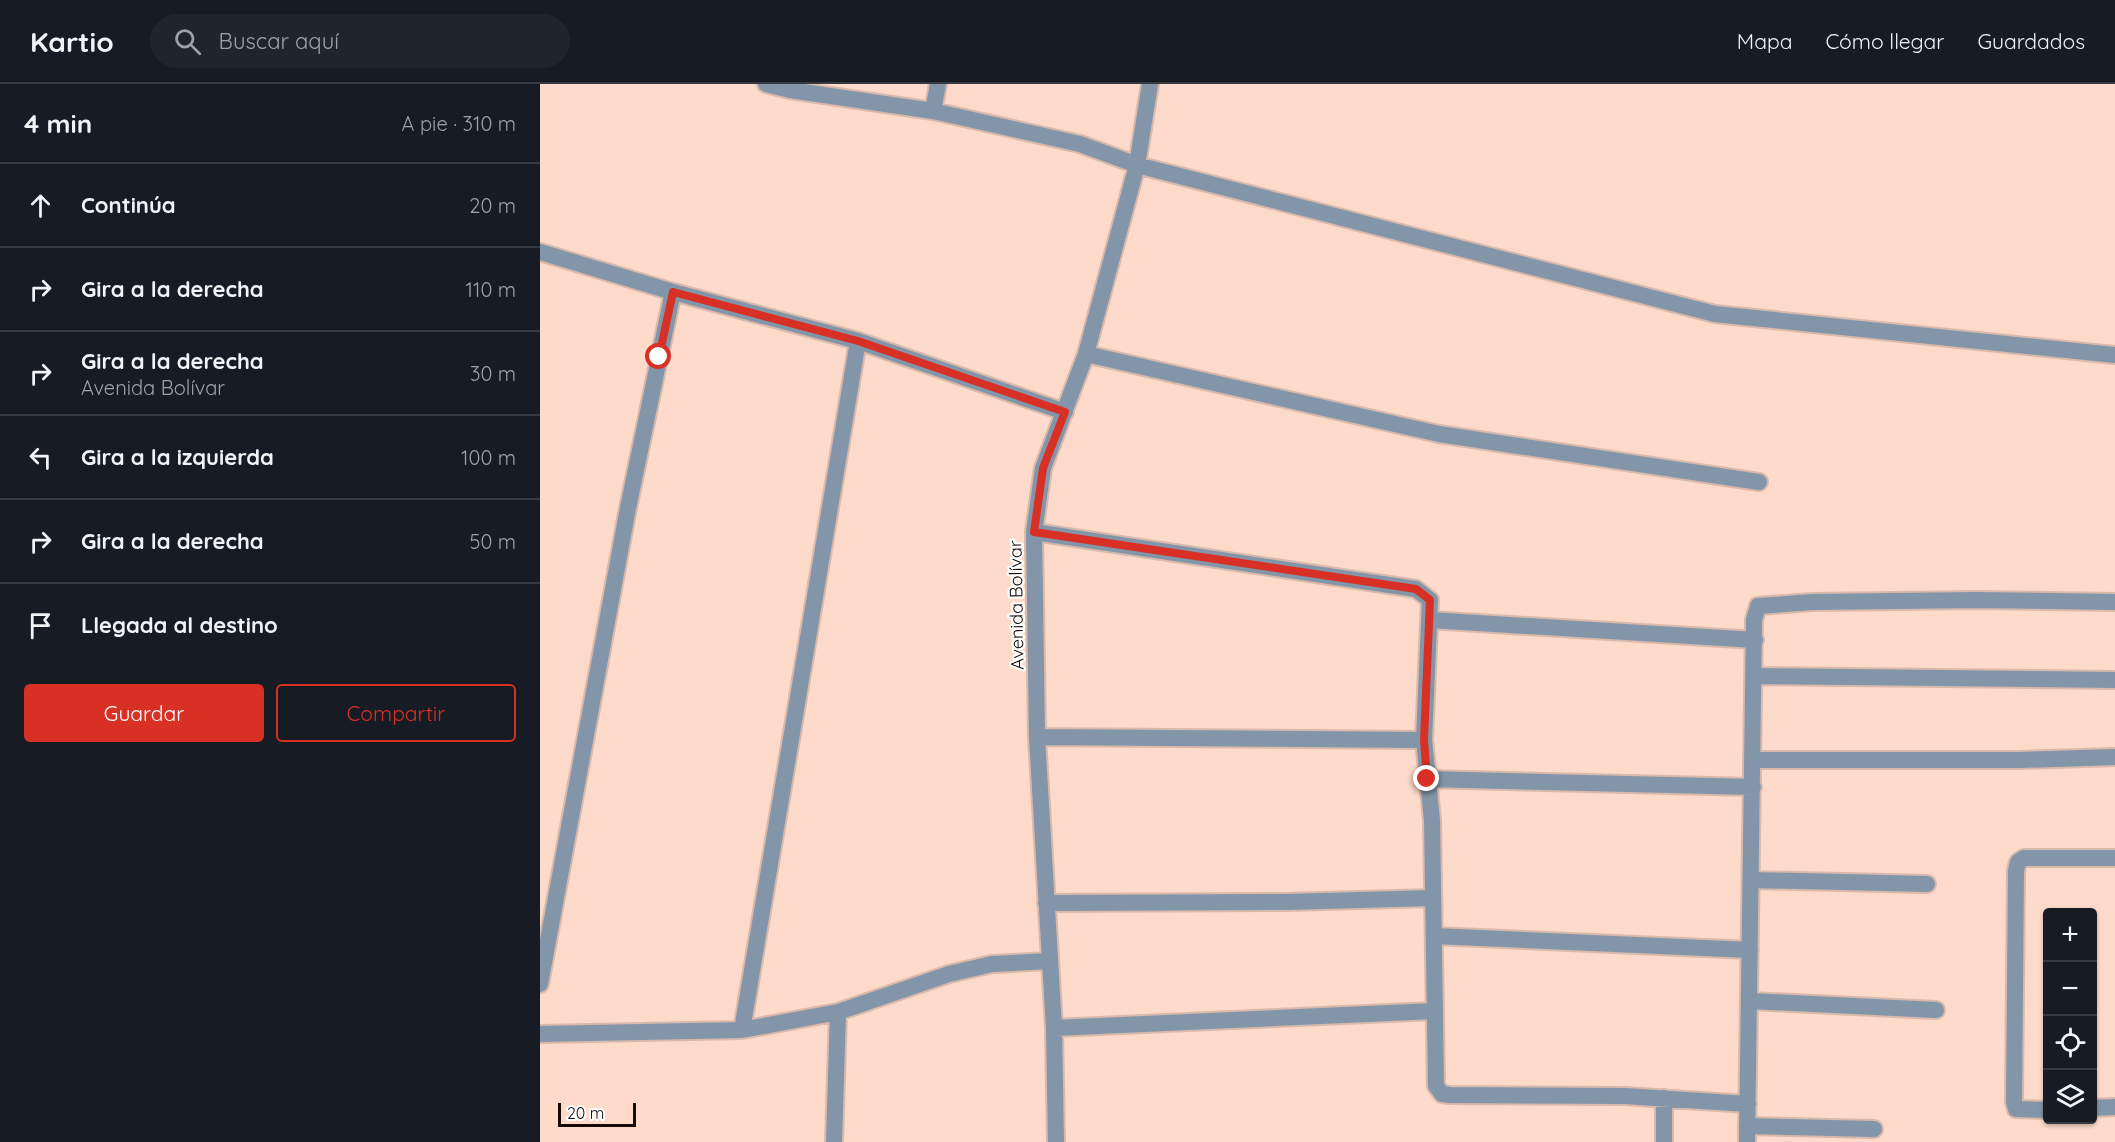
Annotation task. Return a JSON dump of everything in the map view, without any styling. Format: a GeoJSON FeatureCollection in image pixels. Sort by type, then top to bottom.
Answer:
{"type":"FeatureCollection","features":[{"type":"Feature","properties":{"kind":"street"},"geometry":{"type":"LineString","coordinates":[[766,84],[933,111],[1080,144],[1137,165],[1715,314],[2115,355]]}},
{"type":"Feature","properties":{"kind":"street"},"geometry":{"type":"LineString","coordinates":[[933,111],[938,84]]}},
{"type":"Feature","properties":{"kind":"street","name":"Avenida Bolívar"},"geometry":{"type":"LineString","coordinates":[[1056,1142],[1054,1028],[1037,736],[1034,532],[1043,468],[1086,354],[1137,165],[1150,84]]}},
{"type":"Feature","properties":{"kind":"street"},"geometry":{"type":"LineString","coordinates":[[540,252],[673,292],[858,341],[1065,412]]}},
{"type":"Feature","properties":{"kind":"street"},"geometry":{"type":"LineString","coordinates":[[540,984],[628,508],[673,292]]}},
{"type":"Feature","properties":{"kind":"street"},"geometry":{"type":"LineString","coordinates":[[742,1030],[858,341]]}},
{"type":"Feature","properties":{"kind":"street"},"geometry":{"type":"LineString","coordinates":[[1086,354],[1439,434],[1759,482]]}},
{"type":"Feature","properties":{"kind":"street"},"geometry":{"type":"LineString","coordinates":[[1034,532],[1416,589],[1430,600],[1424,740],[1432,820],[1436,1086],[1442,1094],[1625,1096],[1748,1104]]}},
{"type":"Feature","properties":{"kind":"street"},"geometry":{"type":"LineString","coordinates":[[1874,1129],[1747,1134],[1754,620],[1758,606],[1976,600],[2115,602]]}},
{"type":"Feature","properties":{"kind":"street"},"geometry":{"type":"LineString","coordinates":[[1430,620],[1755,640]]}},
{"type":"Feature","properties":{"kind":"street"},"geometry":{"type":"LineString","coordinates":[[1754,676],[2115,680]]}},
{"type":"Feature","properties":{"kind":"street"},"geometry":{"type":"LineString","coordinates":[[1037,736],[1424,740]]}},
{"type":"Feature","properties":{"kind":"street"},"geometry":{"type":"LineString","coordinates":[[1753,760],[2020,760],[2115,757]]}},
{"type":"Feature","properties":{"kind":"street"},"geometry":{"type":"LineString","coordinates":[[1427,779],[1753,786]]}},
{"type":"Feature","properties":{"kind":"street"},"geometry":{"type":"LineString","coordinates":[[2043,1110],[2016,1109],[2014,1102],[2016,871],[2018,861],[2024,858],[2115,858]]}},
{"type":"Feature","properties":{"kind":"street"},"geometry":{"type":"LineString","coordinates":[[1751,880],[1927,884]]}},
{"type":"Feature","properties":{"kind":"street"},"geometry":{"type":"LineString","coordinates":[[1046,903],[1286,902],[1433,898]]}},
{"type":"Feature","properties":{"kind":"street"},"geometry":{"type":"LineString","coordinates":[[1434,936],[1750,950]]}},
{"type":"Feature","properties":{"kind":"street"},"geometry":{"type":"LineString","coordinates":[[540,1034],[742,1030],[838,1012],[949,974],[992,964],[1050,961]]}},
{"type":"Feature","properties":{"kind":"street"},"geometry":{"type":"LineString","coordinates":[[1750,1001],[1936,1010]]}},
{"type":"Feature","properties":{"kind":"street"},"geometry":{"type":"LineString","coordinates":[[1054,1028],[1435,1011]]}},
{"type":"Feature","properties":{"kind":"street"},"geometry":{"type":"LineString","coordinates":[[834,1142],[838,1012]]}},
{"type":"Feature","properties":{"kind":"street"},"geometry":{"type":"LineString","coordinates":[[1664,1098],[1664,1142]]}},
{"type":"Feature","properties":{"kind":"street"},"geometry":{"type":"LineString","coordinates":[[2097,1108],[2115,1107]]}},
{"type":"Feature","properties":{"kind":"route"},"geometry":{"type":"LineString","coordinates":[[659,357],[673,292],[858,341],[1065,412],[1043,468],[1034,532],[1416,589],[1430,600],[1424,740],[1427,779]]}}]}
